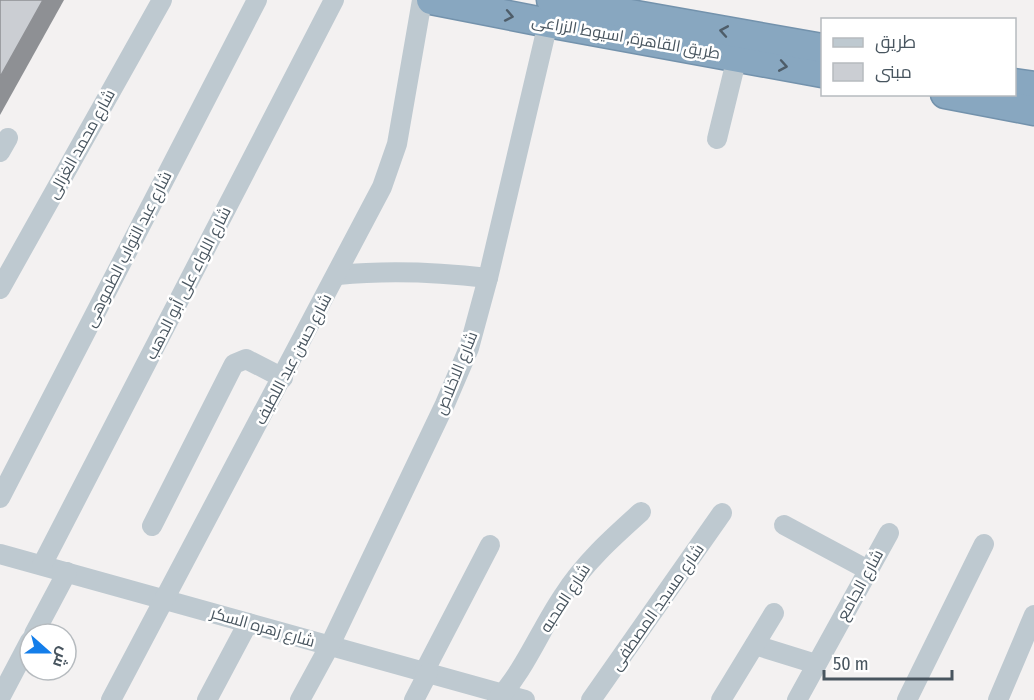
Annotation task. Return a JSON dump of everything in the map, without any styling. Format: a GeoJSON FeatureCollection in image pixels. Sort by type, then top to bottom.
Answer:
{"type":"FeatureCollection","features":[{"type":"Feature","properties":{"kind":"highway","name":"طريق القاهرة, اسيوط الزراعى"},"geometry":{"type":"LineString","coordinates":[[431,0],[549,12],[821,48]]}},
{"type":"Feature","properties":{"kind":"highway","name":"طريق القاهرة, اسيوط الزراعى"},"geometry":{"type":"LineString","coordinates":[[549,12],[737,57],[821,73]]}},
{"type":"Feature","properties":{"kind":"highway"},"geometry":{"type":"LineString","coordinates":[[1016,82],[1034,86]]}},
{"type":"Feature","properties":{"kind":"highway"},"geometry":{"type":"LineString","coordinates":[[955,96],[1034,111]]}},
{"type":"Feature","properties":{"kind":"street","name":"شارع محمد الغزالى"},"geometry":{"type":"LineString","coordinates":[[0,289],[162,0]]}},
{"type":"Feature","properties":{"kind":"street","name":"شارع عبد التواب الطموهى"},"geometry":{"type":"LineString","coordinates":[[0,498],[256,0]]}},
{"type":"Feature","properties":{"kind":"street","name":"شارع اللواء على أبو الدهب"},"geometry":{"type":"LineString","coordinates":[[42,565],[334,0]]}},
{"type":"Feature","properties":{"kind":"street","name":"شارع حسن عبد اللطيف"},"geometry":{"type":"LineString","coordinates":[[111,700],[368,218],[392,161],[422,0]]}},
{"type":"Feature","properties":{"kind":"street","name":"شارع الاخلاص"},"geometry":{"type":"LineString","coordinates":[[300,700],[330,645],[457,378],[469,348],[488,278],[549,12]]}},
{"type":"Feature","properties":{"kind":"street"},"geometry":{"type":"LineString","coordinates":[[717,138],[737,57]]}},
{"type":"Feature","properties":{"kind":"street"},"geometry":{"type":"LineString","coordinates":[[338,275],[375,271],[412,271],[488,278]]}},
{"type":"Feature","properties":{"kind":"street"},"geometry":{"type":"LineString","coordinates":[[152,526],[234,364],[246,359],[283,378]]}},
{"type":"Feature","properties":{"kind":"street","name":"شارع المحبه"},"geometry":{"type":"LineString","coordinates":[[499,697],[513,681],[574,579],[588,561],[641,512]]}},
{"type":"Feature","properties":{"kind":"street","name":"شارع مسجد المصطفى"},"geometry":{"type":"LineString","coordinates":[[591,700],[722,513]]}},
{"type":"Feature","properties":{"kind":"street"},"geometry":{"type":"LineString","coordinates":[[784,525],[868,570]]}},
{"type":"Feature","properties":{"kind":"street","name":"شارع الجامع"},"geometry":{"type":"LineString","coordinates":[[796,700],[889,533]]}},
{"type":"Feature","properties":{"kind":"street"},"geometry":{"type":"LineString","coordinates":[[907,700],[984,544]]}},
{"type":"Feature","properties":{"kind":"street"},"geometry":{"type":"LineString","coordinates":[[414,700],[490,545]]}},
{"type":"Feature","properties":{"kind":"street","name":"شارع زهره السكر"},"geometry":{"type":"LineString","coordinates":[[0,554],[330,645],[499,697],[525,700]]}},
{"type":"Feature","properties":{"kind":"street"},"geometry":{"type":"LineString","coordinates":[[40,622],[67,572]]}},
{"type":"Feature","properties":{"kind":"street"},"geometry":{"type":"LineString","coordinates":[[721,700],[774,613]]}},
{"type":"Feature","properties":{"kind":"street"},"geometry":{"type":"LineString","coordinates":[[998,700],[1034,615]]}},
{"type":"Feature","properties":{"kind":"street"},"geometry":{"type":"LineString","coordinates":[[207,700],[248,623]]}},
{"type":"Feature","properties":{"kind":"street"},"geometry":{"type":"LineString","coordinates":[[755,645],[816,664]]}},
{"type":"Feature","properties":{"kind":"street"},"geometry":{"type":"LineString","coordinates":[[0,698],[18,664]]}},
{"type":"Feature","properties":{"kind":"building"},"geometry":{"type":"Polygon","coordinates":[[[0,0],[43,0],[0,77],[0,0]]]}}]}
